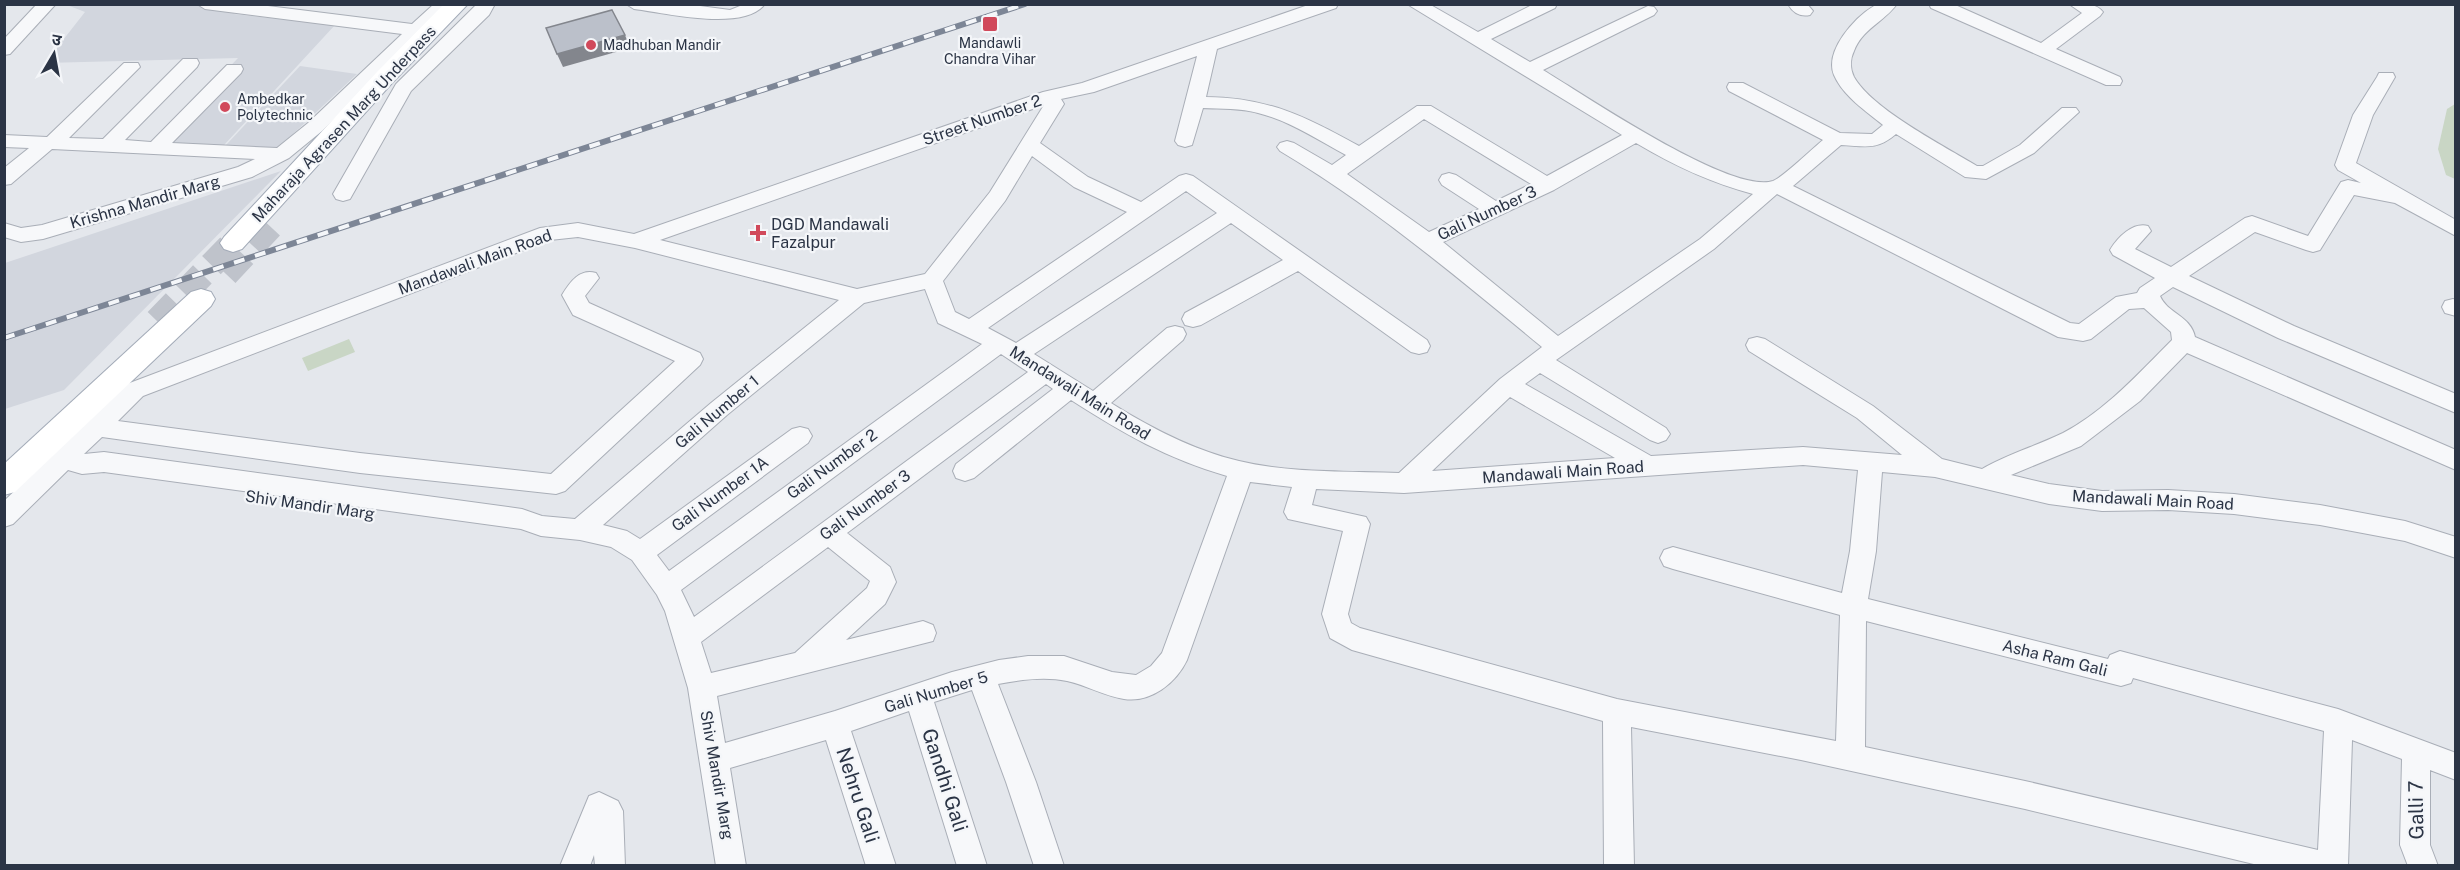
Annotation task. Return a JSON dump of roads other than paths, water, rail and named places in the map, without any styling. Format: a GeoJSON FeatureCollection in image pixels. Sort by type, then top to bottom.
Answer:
{"type":"FeatureCollection","features":[{"type":"Feature","properties":{"kind":"main road","name":"Maharaja Agrasen Marg Underpass"},"geometry":{"type":"LineString","coordinates":[[233,243],[385,77],[457,4]]}},
{"type":"Feature","properties":{"kind":"main road","name":"Maharaja Agrasen Marg Underpass"},"geometry":{"type":"LineString","coordinates":[[271,226],[404,75],[477,4]]}},
{"type":"Feature","properties":{"kind":"main road"},"geometry":{"type":"LineString","coordinates":[[4,483],[201,299]]}},
{"type":"Feature","properties":{"kind":"main road"},"geometry":{"type":"LineString","coordinates":[[4,461],[157,321]]}},
{"type":"Feature","properties":{"kind":"street"},"geometry":{"type":"LineString","coordinates":[[205,4],[416,30]]}},
{"type":"Feature","properties":{"kind":"street","name":"Krishna Mandir Marg"},"geometry":{"type":"LineString","coordinates":[[4,230],[21,235],[43,232],[245,172],[282,154],[315,127],[416,30],[441,8],[450,4]]}},
{"type":"Feature","properties":{"kind":"street"},"geometry":{"type":"LineString","coordinates":[[344,194],[403,88],[483,11],[486,4]]}},
{"type":"Feature","properties":{"kind":"street"},"geometry":{"type":"LineString","coordinates":[[634,4],[730,15],[744,14],[756,4]]}},
{"type":"Feature","properties":{"kind":"street","name":"Street Number 2"},"geometry":{"type":"LineString","coordinates":[[635,241],[1050,96],[1087,88],[1330,4]]}},
{"type":"Feature","properties":{"kind":"street"},"geometry":{"type":"LineString","coordinates":[[1415,4],[1530,69],[1636,135],[1720,178],[1774,189],[2066,331],[2083,333],[2124,302],[2148,300]]}},
{"type":"Feature","properties":{"kind":"street"},"geometry":{"type":"LineString","coordinates":[[1476,40],[1549,4]]}},
{"type":"Feature","properties":{"kind":"street"},"geometry":{"type":"LineString","coordinates":[[1889,4],[1856,31],[1845,50],[1842,71],[1852,87],[1895,125],[1972,172],[1986,173],[2027,148],[2069,112]]}},
{"type":"Feature","properties":{"kind":"street"},"geometry":{"type":"LineString","coordinates":[[1938,4],[2113,81]]}},
{"type":"Feature","properties":{"kind":"street"},"geometry":{"type":"LineString","coordinates":[[2042,51],[2094,12],[2077,4]]}},
{"type":"Feature","properties":{"kind":"street"},"geometry":{"type":"LineString","coordinates":[[4,50],[46,5]]}},
{"type":"Feature","properties":{"kind":"street"},"geometry":{"type":"LineString","coordinates":[[1530,69],[1648,11]]}},
{"type":"Feature","properties":{"kind":"street"},"geometry":{"type":"LineString","coordinates":[[1185,141],[1209,46]]}},
{"type":"Feature","properties":{"kind":"street"},"geometry":{"type":"LineString","coordinates":[[108,146],[190,63]]}},
{"type":"Feature","properties":{"kind":"street"},"geometry":{"type":"LineString","coordinates":[[4,179],[50,143],[131,67]]}},
{"type":"Feature","properties":{"kind":"street"},"geometry":{"type":"LineString","coordinates":[[156,148],[234,69]]}},
{"type":"Feature","properties":{"kind":"street"},"geometry":{"type":"LineString","coordinates":[[2386,77],[2363,115],[2345,165],[2385,192],[2456,229]]}},
{"type":"Feature","properties":{"kind":"street"},"geometry":{"type":"LineString","coordinates":[[1736,87],[1836,139],[1877,140],[1895,125]]}},
{"type":"Feature","properties":{"kind":"street"},"geometry":{"type":"LineString","coordinates":[[932,280],[998,196],[1054,104],[1050,96]]}},
{"type":"Feature","properties":{"kind":"street"},"geometry":{"type":"LineString","coordinates":[[1196,102],[1239,103],[1266,109],[1359,154]]}},
{"type":"Feature","properties":{"kind":"street"},"geometry":{"type":"LineString","coordinates":[[1333,174],[1424,110],[1547,184]]}},
{"type":"Feature","properties":{"kind":"street","name":"Gali Number 3"},"geometry":{"type":"LineString","coordinates":[[1428,241],[1547,184],[1636,135]]}},
{"type":"Feature","properties":{"kind":"street"},"geometry":{"type":"LineString","coordinates":[[1404,483],[1509,385],[1548,354],[1707,244],[1836,139]]}},
{"type":"Feature","properties":{"kind":"street"},"geometry":{"type":"LineString","coordinates":[[4,141],[282,154]]}},
{"type":"Feature","properties":{"kind":"street"},"geometry":{"type":"LineString","coordinates":[[1030,146],[1081,182],[1142,211]]}},
{"type":"Feature","properties":{"kind":"street"},"geometry":{"type":"LineString","coordinates":[[1287,147],[1333,174],[1428,241],[1548,354],[1658,434]]}},
{"type":"Feature","properties":{"kind":"street"},"geometry":{"type":"LineString","coordinates":[[1449,180],[1494,209]]}},
{"type":"Feature","properties":{"kind":"street"},"geometry":{"type":"LineString","coordinates":[[972,328],[1186,181],[1419,346]]}},
{"type":"Feature","properties":{"kind":"street"},"geometry":{"type":"LineString","coordinates":[[1983,480],[2012,463],[2072,439],[2132,395],[2184,342],[2185,334],[2181,327],[2148,300],[2148,293],[2170,277],[2220,248],[2252,223],[2313,244],[2348,187],[2385,192]]}},
{"type":"Feature","properties":{"kind":"street","name":"Gali Number 2"},"geometry":{"type":"LineString","coordinates":[[666,587],[1008,349],[1231,213]]}},
{"type":"Feature","properties":{"kind":"street","name":"Mandawali Main Road"},"geometry":{"type":"LineString","coordinates":[[4,517],[73,462],[98,427],[135,390],[547,233],[578,230],[635,241],[857,297],[932,280],[946,317],[972,328],[1008,349],[1129,426],[1191,456],[1241,471],[1307,479],[1404,483],[1774,456],[1803,456],[1935,467],[2049,494],[2102,501],[2168,500],[2234,504],[2320,514],[2405,531],[2456,548]]}},
{"type":"Feature","properties":{"kind":"street"},"geometry":{"type":"LineString","coordinates":[[2141,231],[2121,250],[2170,277],[2317,347],[2456,404]]}},
{"type":"Feature","properties":{"kind":"street"},"geometry":{"type":"LineString","coordinates":[[1094,404],[1184,327],[1299,261]]}},
{"type":"Feature","properties":{"kind":"street"},"geometry":{"type":"LineString","coordinates":[[98,427],[360,463],[556,484],[692,359],[581,309],[573,295],[588,278]]}},
{"type":"Feature","properties":{"kind":"street","name":"Gali Number 1"},"geometry":{"type":"LineString","coordinates":[[580,530],[719,409],[857,297]]}},
{"type":"Feature","properties":{"kind":"street"},"geometry":{"type":"LineString","coordinates":[[2184,342],[2456,461]]}},
{"type":"Feature","properties":{"kind":"street"},"geometry":{"type":"LineString","coordinates":[[1757,345],[1865,412],[1935,467]]}},
{"type":"Feature","properties":{"kind":"street","name":"Gali Number 3"},"geometry":{"type":"LineString","coordinates":[[687,637],[1044,373]]}},
{"type":"Feature","properties":{"kind":"street"},"geometry":{"type":"LineString","coordinates":[[1509,385],[1647,465]]}},
{"type":"Feature","properties":{"kind":"street"},"geometry":{"type":"LineString","coordinates":[[965,471],[1070,388]]}},
{"type":"Feature","properties":{"kind":"street","name":"Gali Number 1A"},"geometry":{"type":"LineString","coordinates":[[641,553],[800,436]]}},
{"type":"Feature","properties":{"kind":"street","name":"Shiv Mandir Marg"},"geometry":{"type":"LineString","coordinates":[[73,462],[93,472],[331,501],[514,532],[541,526],[580,530],[618,538],[641,553],[666,587],[678,609],[702,688],[731,866]]}},
{"type":"Feature","properties":{"kind":"street"},"geometry":{"type":"LineString","coordinates":[[331,501],[360,463]]}},
{"type":"Feature","properties":{"kind":"street"},"geometry":{"type":"LineString","coordinates":[[1850,758],[1853,607],[1863,551],[1871,463]]}},
{"type":"Feature","properties":{"kind":"street","name":"Gali Number 5"},"geometry":{"type":"LineString","coordinates":[[713,760],[835,724],[918,695],[981,677],[1024,668],[1067,669],[1121,688],[1142,687],[1161,677],[1173,660],[1241,471]]}},
{"type":"Feature","properties":{"kind":"street"},"geometry":{"type":"LineString","coordinates":[[1307,479],[1297,512],[1357,524],[1335,614],[1340,630],[1352,638],[1617,712],[1850,758],[2135,820],[2325,866]]}},
{"type":"Feature","properties":{"kind":"street"},"geometry":{"type":"LineString","coordinates":[[803,663],[876,596],[883,582],[881,575],[828,532]]}},
{"type":"Feature","properties":{"kind":"street","name":"Asha Ram Gali"},"geometry":{"type":"LineString","coordinates":[[1673,558],[1853,607],[2121,674],[2120,663],[2338,722],[2456,767]]}},
{"type":"Feature","properties":{"kind":"street"},"geometry":{"type":"LineString","coordinates":[[702,688],[922,633]]}},
{"type":"Feature","properties":{"kind":"street"},"geometry":{"type":"LineString","coordinates":[[981,677],[1021,782],[1049,866]]}},
{"type":"Feature","properties":{"kind":"street","name":"Gandhi Gali"},"geometry":{"type":"LineString","coordinates":[[918,695],[972,866]]}},
{"type":"Feature","properties":{"kind":"street"},"geometry":{"type":"LineString","coordinates":[[1617,712],[1619,866]]}},
{"type":"Feature","properties":{"kind":"street"},"geometry":{"type":"LineString","coordinates":[[2333,866],[2338,722]]}},
{"type":"Feature","properties":{"kind":"street","name":"Nehru Gali"},"geometry":{"type":"LineString","coordinates":[[835,724],[880,866]]}},
{"type":"Feature","properties":{"kind":"street","name":"Galli 7"},"geometry":{"type":"LineString","coordinates":[[2416,753],[2415,845],[2422,866]]}},
{"type":"Feature","properties":{"kind":"street"},"geometry":{"type":"LineString","coordinates":[[575,866],[603,808],[610,866]]}},
{"type":"Feature","properties":{"kind":"tunnel"},"geometry":{"type":"LineString","coordinates":[[226,274],[271,226]]}},
{"type":"Feature","properties":{"kind":"tunnel"},"geometry":{"type":"LineString","coordinates":[[157,321],[233,243]]}},
{"type":"Feature","properties":{"kind":"railway"},"geometry":{"type":"LineString","coordinates":[[4,338],[1025,4]]}},
{"type":"Feature","properties":{"kind":"place","name":"Mandawli Chandra Vihar"},"geometry":{"type":"Point","coordinates":[990,24]}},
{"type":"Feature","properties":{"kind":"place","name":"Madhuban Mandir"},"geometry":{"type":"Point","coordinates":[591,45]}},
{"type":"Feature","properties":{"kind":"place","name":"Ambedkar Polytechnic"},"geometry":{"type":"Point","coordinates":[225,107]}},
{"type":"Feature","properties":{"kind":"place","name":"DGD Mandawali Fazalpur"},"geometry":{"type":"Point","coordinates":[758,233]}}]}
